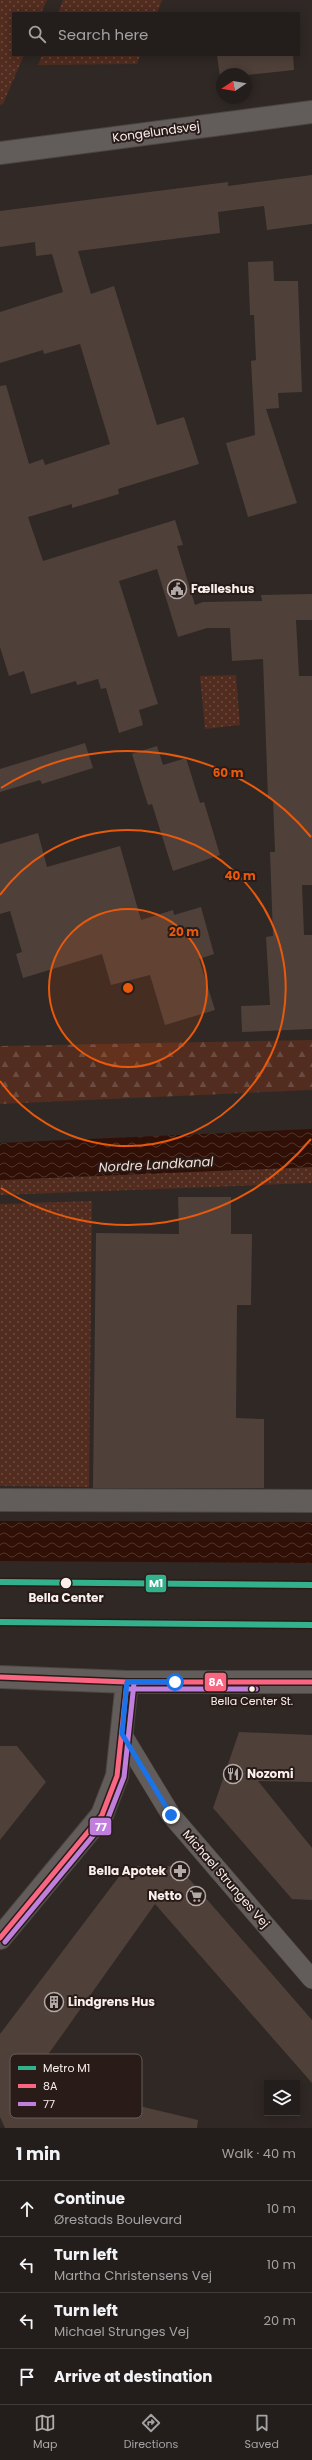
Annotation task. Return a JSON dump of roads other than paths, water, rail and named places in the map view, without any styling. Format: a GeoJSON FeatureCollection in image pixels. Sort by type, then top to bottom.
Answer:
{"type":"FeatureCollection","features":[{"type":"Feature","properties":{"kind":"street","name":"Kongelundsvej"},"geometry":{"type":"LineString","coordinates":[[0,153],[312,112]]}},
{"type":"Feature","properties":{"kind":"street"},"geometry":{"type":"LineString","coordinates":[[0,1500],[312,1501]]}},
{"type":"Feature","properties":{"kind":"street"},"geometry":{"type":"LineString","coordinates":[[0,1677],[127,1682],[312,1682]]}},
{"type":"Feature","properties":{"kind":"street"},"geometry":{"type":"LineString","coordinates":[[0,1938],[102,1815],[117,1776],[127,1682]]}},
{"type":"Feature","properties":{"kind":"street","name":"Michael Strunges Vej"},"geometry":{"type":"LineString","coordinates":[[122,1734],[171,1815],[306,1960],[312,1979]]}},
{"type":"Feature","properties":{"kind":"water","name":"Nordre Landkanal"},"geometry":{"type":"Polygon","coordinates":[[[312,1129],[312,1167],[0,1180],[0,1143],[312,1129]]]}},
{"type":"Feature","properties":{"kind":"water"},"geometry":{"type":"Polygon","coordinates":[[[0,1521],[312,1522],[312,1563],[0,1561],[0,1521]]]}},
{"type":"Feature","properties":{"kind":"metro line","name":"M1"},"geometry":{"type":"LineString","coordinates":[[0,1582],[312,1585]]}},
{"type":"Feature","properties":{"kind":"metro line","name":"M1"},"geometry":{"type":"LineString","coordinates":[[0,1622],[312,1625]]}},
{"type":"Feature","properties":{"kind":"place","name":"Fælleshus"},"geometry":{"type":"Point","coordinates":[177,589]}},
{"type":"Feature","properties":{"kind":"place","name":"Bella Center"},"geometry":{"type":"Point","coordinates":[66,1583]}},
{"type":"Feature","properties":{"kind":"place","name":"Bella Center St."},"geometry":{"type":"Point","coordinates":[252,1689]}},
{"type":"Feature","properties":{"kind":"place","name":"Nozomi"},"geometry":{"type":"Point","coordinates":[233,1774]}},
{"type":"Feature","properties":{"kind":"place","name":"Bella Apotek"},"geometry":{"type":"Point","coordinates":[180,1871]}},
{"type":"Feature","properties":{"kind":"place","name":"Netto"},"geometry":{"type":"Point","coordinates":[196,1896]}},
{"type":"Feature","properties":{"kind":"place","name":"Lindgrens Hus"},"geometry":{"type":"Point","coordinates":[54,2002]}}]}
